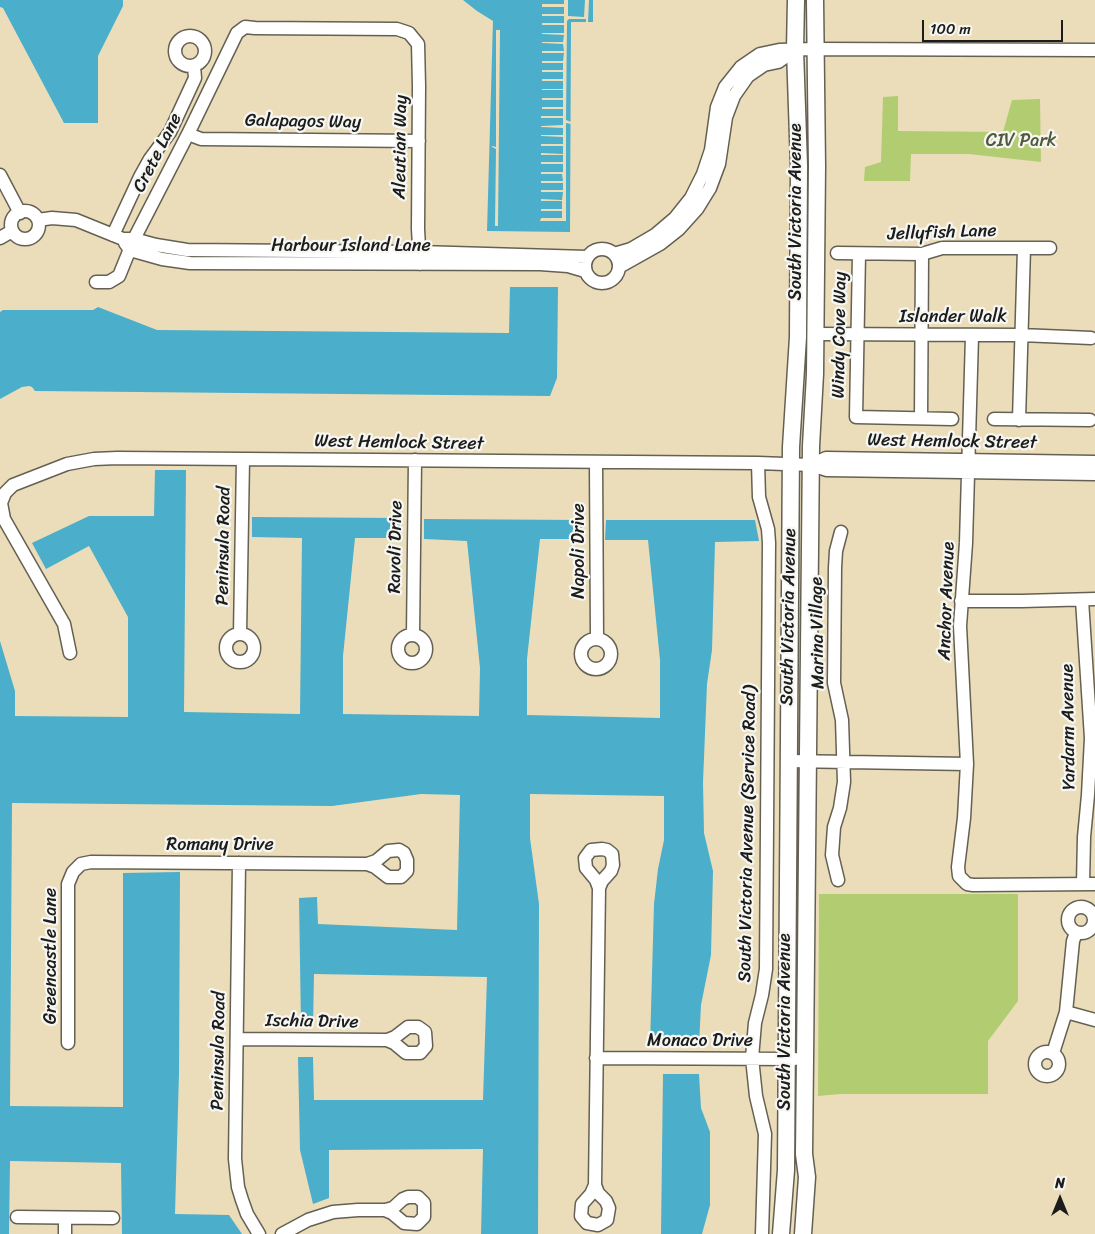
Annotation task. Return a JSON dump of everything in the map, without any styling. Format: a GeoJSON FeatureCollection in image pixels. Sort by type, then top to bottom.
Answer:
{"type":"FeatureCollection","features":[{"type":"Feature","properties":{"kind":"main road","name":"South Victoria Avenue"},"geometry":{"type":"LineString","coordinates":[[781,1234],[786,1170],[791,464],[798,337],[799,166],[795,50],[796,0]]}},
{"type":"Feature","properties":{"kind":"main road","name":"South Victoria Avenue"},"geometry":{"type":"LineString","coordinates":[[803,1234],[807,1177],[804,1154],[804,1059],[811,465],[817,166],[816,0]]}},
{"type":"Feature","properties":{"kind":"street","name":"Aleutian Way"},"geometry":{"type":"LineString","coordinates":[[245,27],[396,29],[409,34],[418,44],[418,229],[420,258]]}},
{"type":"Feature","properties":{"kind":"street","name":"Crete Lane"},"geometry":{"type":"LineString","coordinates":[[96,282],[110,282],[119,276],[125,241],[188,134],[236,33],[245,27]]}},
{"type":"Feature","properties":{"kind":"street"},"geometry":{"type":"LineString","coordinates":[[614,254],[631,249],[655,235],[675,218],[691,198],[703,174],[710,150],[717,107],[725,86],[741,67],[760,54],[779,50],[815,49],[1095,50]]}},
{"type":"Feature","properties":{"kind":"street"},"geometry":{"type":"LineString","coordinates":[[619,267],[660,244],[679,229],[697,209],[710,188],[719,164],[726,117],[734,96],[748,76],[764,65],[778,62],[795,50]]}},
{"type":"Feature","properties":{"kind":"street"},"geometry":{"type":"LineString","coordinates":[[125,241],[140,177],[150,159],[170,132],[195,78],[194,66]]}},
{"type":"Feature","properties":{"kind":"street","name":"Galapagos Way"},"geometry":{"type":"LineString","coordinates":[[188,134],[201,139],[419,141]]}},
{"type":"Feature","properties":{"kind":"street"},"geometry":{"type":"LineString","coordinates":[[0,175],[20,213]]}},
{"type":"Feature","properties":{"kind":"street"},"geometry":{"type":"LineString","coordinates":[[28,212],[38,220],[38,230],[32,237],[19,238],[12,231],[12,222],[16,215],[20,213],[28,212]]}},
{"type":"Feature","properties":{"kind":"street","name":"Harbour Island Lane"},"geometry":{"type":"LineString","coordinates":[[38,220],[52,218],[76,220],[125,241],[187,250],[540,264],[568,266],[585,272]]}},
{"type":"Feature","properties":{"kind":"street"},"geometry":{"type":"LineString","coordinates":[[0,238],[12,231]]}},
{"type":"Feature","properties":{"kind":"street","name":"Jellyfish Lane"},"geometry":{"type":"LineString","coordinates":[[836,254],[922,254],[942,248],[1050,248]]}},
{"type":"Feature","properties":{"kind":"street"},"geometry":{"type":"LineString","coordinates":[[1019,420],[1024,248]]}},
{"type":"Feature","properties":{"kind":"street"},"geometry":{"type":"LineString","coordinates":[[601,249],[614,254],[619,267],[616,276],[608,282],[602,283],[592,280],[585,272],[585,262],[591,253],[601,249]]}},
{"type":"Feature","properties":{"kind":"street","name":"Windy Cove Way"},"geometry":{"type":"LineString","coordinates":[[859,254],[856,417],[921,418]]}},
{"type":"Feature","properties":{"kind":"street"},"geometry":{"type":"LineString","coordinates":[[922,254],[921,418],[952,419]]}},
{"type":"Feature","properties":{"kind":"street","name":"Harbour Island Lane"},"geometry":{"type":"LineString","coordinates":[[420,258],[587,257]]}},
{"type":"Feature","properties":{"kind":"street","name":"Islander Walk"},"geometry":{"type":"LineString","coordinates":[[815,334],[1021,335],[1091,338]]}},
{"type":"Feature","properties":{"kind":"street","name":"Anchor Avenue"},"geometry":{"type":"LineString","coordinates":[[972,336],[966,543],[960,626],[967,764],[964,818],[958,867],[960,876],[967,884],[972,885],[1089,884]]}},
{"type":"Feature","properties":{"kind":"street"},"geometry":{"type":"LineString","coordinates":[[994,419],[1090,420]]}},
{"type":"Feature","properties":{"kind":"street","name":"West Hemlock Street"},"geometry":{"type":"LineString","coordinates":[[70,653],[64,624],[4,518],[2,503],[5,494],[14,484],[76,462],[117,458],[758,463],[811,465],[827,470],[1095,462]]}},
{"type":"Feature","properties":{"kind":"street","name":"Peninsula Road"},"geometry":{"type":"LineString","coordinates":[[240,634],[243,459]]}},
{"type":"Feature","properties":{"kind":"street","name":"Ravoli Drive"},"geometry":{"type":"LineString","coordinates":[[413,635],[414,460]]}},
{"type":"Feature","properties":{"kind":"street","name":"Napoli Drive"},"geometry":{"type":"LineString","coordinates":[[596,463],[597,639]]}},
{"type":"Feature","properties":{"kind":"street","name":"South Victoria Avenue (Service Road)"},"geometry":{"type":"LineString","coordinates":[[758,463],[760,497],[768,529],[769,543],[766,969],[755,1023],[752,1058],[756,1096],[764,1134],[762,1234]]}},
{"type":"Feature","properties":{"kind":"street","name":"West Hemlock Street"},"geometry":{"type":"LineString","coordinates":[[968,466],[1095,474]]}},
{"type":"Feature","properties":{"kind":"street","name":"Marina Village"},"geometry":{"type":"LineString","coordinates":[[838,880],[832,854],[832,838],[844,782],[842,720],[834,683],[835,568],[836,551],[841,532]]}},
{"type":"Feature","properties":{"kind":"street"},"geometry":{"type":"LineString","coordinates":[[961,601],[1089,599]]}},
{"type":"Feature","properties":{"kind":"street","name":"Yardarm Avenue"},"geometry":{"type":"LineString","coordinates":[[1089,599],[1091,738],[1084,838],[1089,884]]}},
{"type":"Feature","properties":{"kind":"street"},"geometry":{"type":"LineString","coordinates":[[789,761],[967,764]]}},
{"type":"Feature","properties":{"kind":"street","name":"Romany Drive"},"geometry":{"type":"LineString","coordinates":[[74,869],[81,864],[91,862],[367,864]]}},
{"type":"Feature","properties":{"kind":"street","name":"Peninsula Road"},"geometry":{"type":"LineString","coordinates":[[239,863],[236,1173],[247,1214],[259,1234]]}},
{"type":"Feature","properties":{"kind":"street","name":"Greencastle Lane"},"geometry":{"type":"LineString","coordinates":[[68,1043],[68,884],[74,869]]}},
{"type":"Feature","properties":{"kind":"street"},"geometry":{"type":"LineString","coordinates":[[595,1185],[599,888]]}},
{"type":"Feature","properties":{"kind":"street"},"geometry":{"type":"LineString","coordinates":[[1053,1053],[1066,1012],[1076,933]]}},
{"type":"Feature","properties":{"kind":"street"},"geometry":{"type":"LineString","coordinates":[[1066,1012],[1095,1020]]}},
{"type":"Feature","properties":{"kind":"street","name":"Ischia Drive"},"geometry":{"type":"LineString","coordinates":[[237,1039],[387,1040]]}},
{"type":"Feature","properties":{"kind":"street","name":"Monaco Drive"},"geometry":{"type":"LineString","coordinates":[[596,1058],[804,1059]]}},
{"type":"Feature","properties":{"kind":"street"},"geometry":{"type":"LineString","coordinates":[[282,1234],[308,1220],[332,1212],[385,1210]]}},
{"type":"Feature","properties":{"kind":"street"},"geometry":{"type":"LineString","coordinates":[[17,1217],[113,1218]]}},
{"type":"Feature","properties":{"kind":"street"},"geometry":{"type":"LineString","coordinates":[[65,1218],[65,1234]]}},
{"type":"Feature","properties":{"kind":"green space","name":"CIV Park"},"geometry":{"type":"Polygon","coordinates":[[[898,96],[898,131],[1003,132],[1012,100],[1040,99],[1041,162],[969,154],[911,154],[910,181],[864,181],[865,167],[881,162],[883,97],[898,96]]]}},
{"type":"Feature","properties":{"kind":"green space"},"geometry":{"type":"Polygon","coordinates":[[[819,894],[1018,894],[1018,1001],[988,1041],[988,1094],[840,1094],[818,1096],[819,894]]]}},
{"type":"Feature","properties":{"kind":"water"},"geometry":{"type":"Polygon","coordinates":[[[0,0],[123,0],[123,6],[98,56],[98,123],[64,123],[3,8],[0,7],[0,0]]]}},
{"type":"Feature","properties":{"kind":"water"},"geometry":{"type":"Polygon","coordinates":[[[463,0],[593,0],[593,22],[571,22],[570,232],[487,231],[493,21],[463,0]]]}},
{"type":"Feature","properties":{"kind":"water"},"geometry":{"type":"Polygon","coordinates":[[[510,287],[558,287],[557,378],[550,396],[35,391],[29,386],[22,387],[0,399],[0,312],[3,310],[93,310],[98,307],[157,330],[509,333],[510,287]]]}},
{"type":"Feature","properties":{"kind":"water"},"geometry":{"type":"Polygon","coordinates":[[[155,470],[186,470],[184,712],[300,714],[302,538],[252,537],[252,517],[400,518],[400,538],[355,538],[343,656],[343,714],[479,716],[480,668],[467,541],[424,539],[424,519],[582,520],[582,539],[540,539],[527,659],[527,715],[660,718],[660,660],[648,540],[605,540],[606,520],[755,520],[759,541],[715,542],[712,650],[707,684],[703,782],[704,833],[713,871],[711,955],[701,1005],[699,1044],[650,1045],[654,904],[664,840],[664,796],[530,794],[530,838],[539,904],[538,1234],[481,1234],[483,1149],[329,1150],[329,1198],[313,1204],[300,1150],[298,1057],[313,1057],[314,1100],[483,1100],[487,977],[314,974],[313,1026],[301,1026],[299,898],[317,897],[318,924],[457,930],[460,795],[421,794],[332,806],[12,803],[10,1106],[123,1107],[123,873],[180,872],[179,1073],[175,1214],[229,1215],[242,1234],[122,1234],[121,1163],[10,1161],[9,1234],[0,1234],[0,641],[15,691],[15,716],[128,717],[128,617],[89,546],[46,569],[32,543],[89,516],[154,516],[155,470]]]}},
{"type":"Feature","properties":{"kind":"water"},"geometry":{"type":"Polygon","coordinates":[[[663,1074],[699,1074],[701,1108],[710,1132],[710,1205],[702,1234],[661,1234],[663,1074]]]}},
{"type":"Feature","properties":{"kind":"pier"},"geometry":{"type":"Polygon","coordinates":[[[564,0],[568,0],[568,16],[584,17],[585,0],[589,0],[588,22],[586,22],[586,19],[569,19],[567,21],[566,120],[571,122],[571,124],[566,123],[566,221],[540,221],[541,218],[562,218],[562,211],[541,211],[541,209],[562,209],[562,201],[541,201],[541,199],[562,200],[563,192],[541,192],[541,190],[563,190],[563,183],[541,183],[541,181],[563,181],[562,174],[541,174],[541,172],[563,172],[563,164],[541,164],[541,162],[563,162],[563,155],[541,155],[541,153],[563,154],[563,146],[541,146],[541,144],[563,144],[563,137],[541,135],[563,135],[563,128],[541,126],[563,125],[563,118],[541,118],[541,116],[563,116],[563,109],[542,109],[542,107],[563,107],[563,100],[542,100],[542,98],[563,98],[563,90],[542,89],[563,89],[563,81],[542,81],[542,79],[563,79],[563,72],[542,72],[542,70],[563,70],[563,63],[542,63],[542,61],[563,61],[564,53],[542,53],[542,51],[564,51],[563,44],[542,42],[563,42],[564,35],[542,33],[564,33],[564,25],[542,25],[542,23],[564,23],[564,16],[542,16],[542,14],[564,14],[564,7],[542,7],[542,4],[564,4],[564,0]]]}},
{"type":"Feature","properties":{"kind":"pier"},"geometry":{"type":"Polygon","coordinates":[[[496,30],[500,30],[498,226],[495,226],[496,149],[492,147],[496,147],[496,30]]]}}]}
